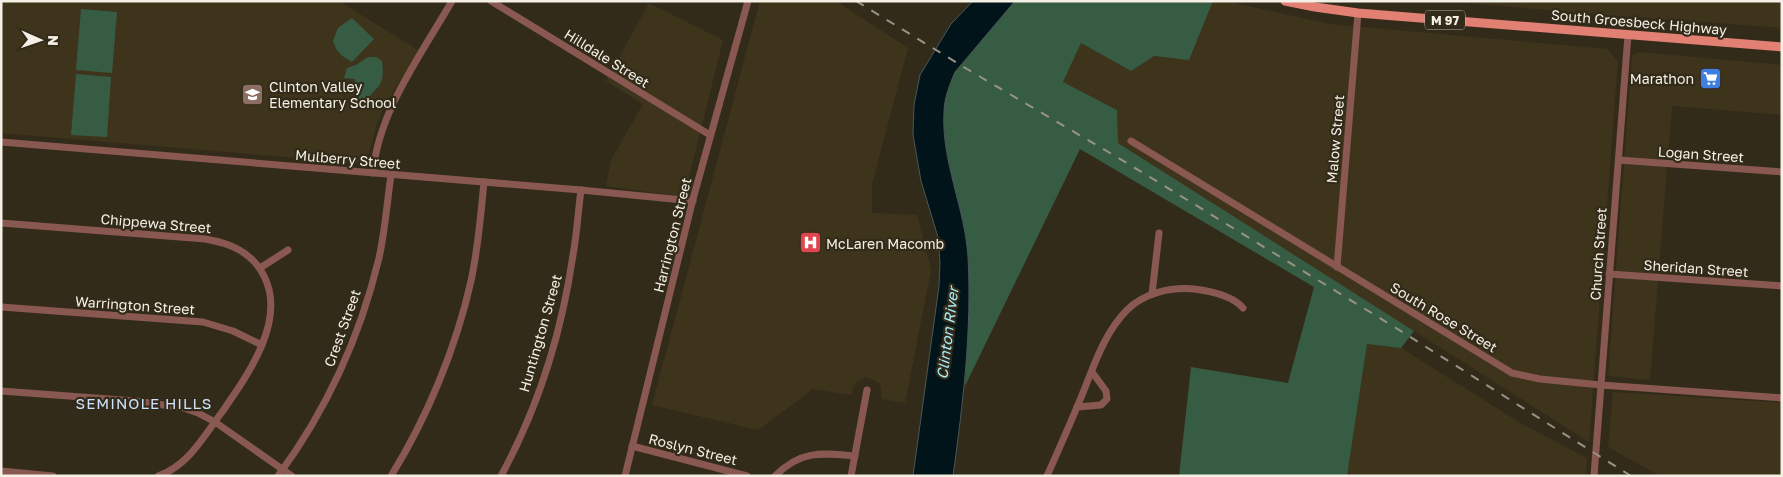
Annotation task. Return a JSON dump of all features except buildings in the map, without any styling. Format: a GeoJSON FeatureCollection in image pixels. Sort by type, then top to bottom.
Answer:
{"type":"FeatureCollection","features":[{"type":"Feature","properties":{"kind":"main road","name":"South Groesbeck Highway"},"geometry":{"type":"LineString","coordinates":[[1286,1],[1315,8],[1358,13],[1782,47]]}},
{"type":"Feature","properties":{"kind":"street"},"geometry":{"type":"LineString","coordinates":[[373,173],[377,146],[386,117],[452,1]]}},
{"type":"Feature","properties":{"kind":"street","name":"Hilldale Street"},"geometry":{"type":"LineString","coordinates":[[491,1],[710,135]]}},
{"type":"Feature","properties":{"kind":"street","name":"Harrington Street"},"geometry":{"type":"LineString","coordinates":[[625,476],[692,201],[748,1]]}},
{"type":"Feature","properties":{"kind":"street","name":"Malow Street"},"geometry":{"type":"LineString","coordinates":[[1337,267],[1358,13]]}},
{"type":"Feature","properties":{"kind":"street","name":"Church Street"},"geometry":{"type":"LineString","coordinates":[[1594,476],[1628,35]]}},
{"type":"Feature","properties":{"kind":"street","name":"South Rose Street"},"geometry":{"type":"LineString","coordinates":[[1131,141],[1512,373],[1540,379],[1782,398]]}},
{"type":"Feature","properties":{"kind":"street","name":"Mulberry Street"},"geometry":{"type":"LineString","coordinates":[[1,142],[581,190],[692,201]]}},
{"type":"Feature","properties":{"kind":"street","name":"Logan Street"},"geometry":{"type":"LineString","coordinates":[[1619,160],[1782,172]]}},
{"type":"Feature","properties":{"kind":"street","name":"Crest Street"},"geometry":{"type":"LineString","coordinates":[[278,476],[331,391],[358,329],[379,258],[391,175]]}},
{"type":"Feature","properties":{"kind":"street"},"geometry":{"type":"LineString","coordinates":[[392,476],[432,397],[459,323],[475,263],[484,182]]}},
{"type":"Feature","properties":{"kind":"street","name":"Huntington Street"},"geometry":{"type":"LineString","coordinates":[[501,476],[529,417],[558,325],[574,253],[581,190]]}},
{"type":"Feature","properties":{"kind":"street","name":"Chippewa Street"},"geometry":{"type":"LineString","coordinates":[[1,223],[205,239],[233,246],[249,257],[260,268],[268,285],[271,301],[269,321],[262,345],[242,382],[197,446],[174,468],[158,476]]}},
{"type":"Feature","properties":{"kind":"street"},"geometry":{"type":"LineString","coordinates":[[1152,294],[1159,233]]}},
{"type":"Feature","properties":{"kind":"street"},"geometry":{"type":"LineString","coordinates":[[260,268],[288,250]]}},
{"type":"Feature","properties":{"kind":"street","name":"Sheridan Street"},"geometry":{"type":"LineString","coordinates":[[1609,274],[1782,286]]}},
{"type":"Feature","properties":{"kind":"street"},"geometry":{"type":"LineString","coordinates":[[1047,476],[1103,346],[1119,319],[1127,310],[1152,294],[1174,289],[1196,289],[1230,298],[1239,303],[1243,308]]}},
{"type":"Feature","properties":{"kind":"street","name":"Warrington Street"},"geometry":{"type":"LineString","coordinates":[[1,307],[211,324],[233,331],[262,345]]}},
{"type":"Feature","properties":{"kind":"street"},"geometry":{"type":"LineString","coordinates":[[1078,406],[1101,405],[1107,399],[1106,391],[1092,372]]}},
{"type":"Feature","properties":{"kind":"street"},"geometry":{"type":"LineString","coordinates":[[851,476],[867,390]]}},
{"type":"Feature","properties":{"kind":"street"},"geometry":{"type":"LineString","coordinates":[[1,392],[164,404],[198,413],[215,422],[292,476]]}},
{"type":"Feature","properties":{"kind":"street","name":"Roslyn Street"},"geometry":{"type":"LineString","coordinates":[[632,446],[747,476]]}},
{"type":"Feature","properties":{"kind":"street"},"geometry":{"type":"LineString","coordinates":[[775,476],[797,459],[810,454],[855,456]]}},
{"type":"Feature","properties":{"kind":"street"},"geometry":{"type":"LineString","coordinates":[[1,471],[54,476]]}},
{"type":"Feature","properties":{"kind":"shaded area","name":"Clinton Valley Elementary School"},"geometry":{"type":"Polygon","coordinates":[[[1,1],[339,1],[418,50],[383,109],[377,123],[369,154],[369,164],[1,133],[1,1]]]}},
{"type":"Feature","properties":{"kind":"shaded area","name":"McLaren Macomb"},"geometry":{"type":"Polygon","coordinates":[[[760,1],[836,1],[908,48],[872,184],[872,213],[917,215],[931,270],[905,403],[882,399],[880,384],[866,377],[858,381],[853,387],[852,395],[813,389],[758,430],[652,405],[760,1]]]}},
{"type":"Feature","properties":{"kind":"shaded area"},"geometry":{"type":"Polygon","coordinates":[[[1213,1],[1226,1],[1329,24],[1607,49],[1618,61],[1589,442],[1118,143],[1117,110],[1063,82],[1081,43],[1131,71],[1154,56],[1189,60],[1213,1]]]}},
{"type":"Feature","properties":{"kind":"shaded area"},"geometry":{"type":"Polygon","coordinates":[[[1441,1],[1782,1],[1782,28],[1610,15],[1441,1]]]}},
{"type":"Feature","properties":{"kind":"shaded area"},"geometry":{"type":"Polygon","coordinates":[[[649,3],[723,40],[684,197],[606,186],[611,160],[643,104],[606,81],[649,3]]]}},
{"type":"Feature","properties":{"kind":"shaded area"},"geometry":{"type":"Polygon","coordinates":[[[1639,52],[1782,65],[1782,115],[1672,106],[1650,380],[1608,376],[1632,56],[1639,52]]]}},
{"type":"Feature","properties":{"kind":"shaded area"},"geometry":{"type":"Polygon","coordinates":[[[1367,344],[1401,348],[1522,424],[1587,458],[1586,476],[1347,476],[1367,344]]]}},
{"type":"Feature","properties":{"kind":"shaded area"},"geometry":{"type":"Polygon","coordinates":[[[1613,392],[1782,403],[1782,476],[1660,476],[1608,447],[1613,392]]]}},
{"type":"Feature","properties":{"kind":"green space"},"geometry":{"type":"Polygon","coordinates":[[[1015,1],[1213,1],[1189,60],[1154,56],[1131,71],[1081,43],[1063,82],[1117,110],[1118,143],[1414,331],[1401,348],[1367,344],[1347,476],[1179,476],[1191,367],[1288,383],[1314,287],[1080,149],[965,386],[969,304],[968,256],[966,238],[946,148],[944,107],[955,72],[1015,1]]]}},
{"type":"Feature","properties":{"kind":"green space"},"geometry":{"type":"Polygon","coordinates":[[[81,9],[117,12],[112,73],[76,70],[81,9]]]}},
{"type":"Feature","properties":{"kind":"green space"},"geometry":{"type":"Polygon","coordinates":[[[352,18],[374,39],[352,62],[341,55],[333,41],[338,28],[352,18]]]}},
{"type":"Feature","properties":{"kind":"green space"},"geometry":{"type":"Polygon","coordinates":[[[368,57],[376,57],[382,61],[383,71],[381,83],[368,98],[365,105],[353,101],[355,79],[344,78],[347,68],[356,65],[368,57]]]}},
{"type":"Feature","properties":{"kind":"green space"},"geometry":{"type":"Polygon","coordinates":[[[76,74],[111,77],[107,137],[71,135],[76,74]]]}},
{"type":"Feature","properties":{"kind":"water","name":"Clinton River"},"geometry":{"type":"Polygon","coordinates":[[[973,1],[1015,1],[955,72],[945,102],[944,130],[946,148],[963,221],[968,257],[969,312],[966,366],[953,476],[913,476],[939,286],[940,262],[938,237],[921,181],[913,135],[914,105],[920,75],[951,24],[973,1]]]}},
{"type":"Feature","properties":{"kind":"railway"},"geometry":{"type":"LineString","coordinates":[[856,1],[1127,163],[1396,328],[1631,476]]}},
{"type":"Feature","properties":{"kind":"place","name":"Marathon"},"geometry":{"type":"Point","coordinates":[1710,78]}},
{"type":"Feature","properties":{"kind":"place","name":"Clinton Valley Elementary School"},"geometry":{"type":"Point","coordinates":[253,94]}},
{"type":"Feature","properties":{"kind":"place","name":"McLaren Macomb"},"geometry":{"type":"Point","coordinates":[810,243]}},
{"type":"Feature","properties":{"kind":"district","name":"SEMINOLE HILLS"},"geometry":{"type":"Point","coordinates":[144,403]}}]}
